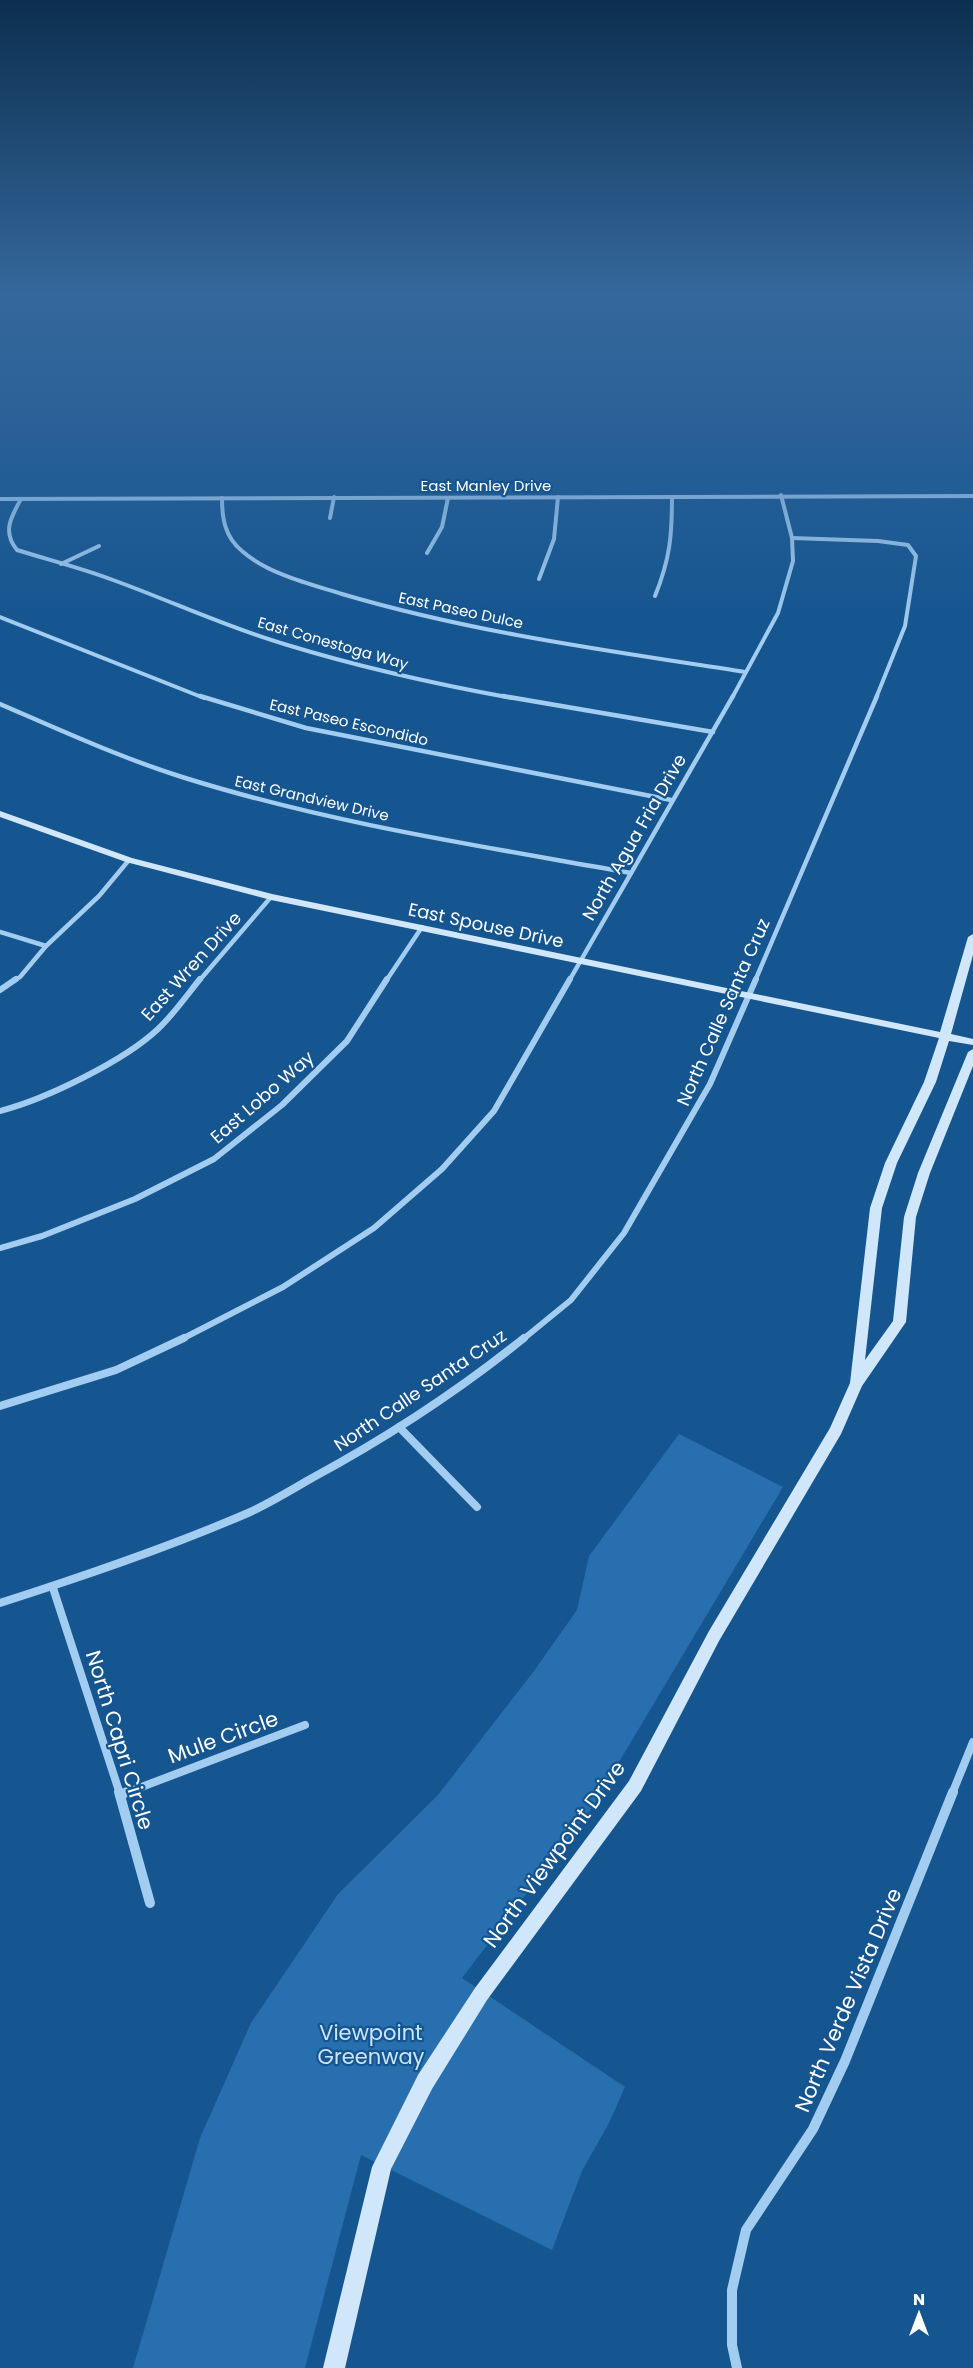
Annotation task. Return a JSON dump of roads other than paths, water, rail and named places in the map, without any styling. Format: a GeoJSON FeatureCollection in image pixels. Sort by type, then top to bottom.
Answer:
{"type":"FeatureCollection","features":[{"type":"Feature","properties":{"kind":"street","name":"North Agua Fria Drive"},"geometry":{"type":"LineString","coordinates":[[0,1406],[116,1370],[214,1324],[283,1287],[374,1228],[442,1168],[494,1111],[671,800],[713,732],[778,613],[793,561],[792,538],[781,495]]}},
{"type":"Feature","properties":{"kind":"street","name":"East Manley Drive"},"geometry":{"type":"LineString","coordinates":[[0,499],[973,496]]}},
{"type":"Feature","properties":{"kind":"street"},"geometry":{"type":"LineString","coordinates":[[539,579],[553,549],[558,524],[558,497]]}},
{"type":"Feature","properties":{"kind":"street"},"geometry":{"type":"LineString","coordinates":[[655,596],[665,572],[672,540],[672,497]]}},
{"type":"Feature","properties":{"kind":"street","name":"East Paseo Dulce"},"geometry":{"type":"LineString","coordinates":[[222,498],[222,517],[226,534],[242,552],[272,568],[362,600],[436,619],[517,635],[744,672]]}},
{"type":"Feature","properties":{"kind":"street"},"geometry":{"type":"LineString","coordinates":[[330,518],[334,498]]}},
{"type":"Feature","properties":{"kind":"street"},"geometry":{"type":"LineString","coordinates":[[427,554],[438,537],[446,514],[448,498]]}},
{"type":"Feature","properties":{"kind":"street","name":"East Conestoga Way"},"geometry":{"type":"LineString","coordinates":[[21,499],[7,525],[5,534],[8,542],[17,550],[112,579],[206,617],[283,644],[365,667],[450,687],[713,732]]}},
{"type":"Feature","properties":{"kind":"street","name":"North Calle Santa Cruz"},"geometry":{"type":"LineString","coordinates":[[0,1604],[123,1563],[250,1512],[347,1459],[399,1427],[498,1359],[571,1300],[624,1233],[711,1084],[849,765],[905,626],[916,556],[908,545],[878,541],[792,538]]}},
{"type":"Feature","properties":{"kind":"street"},"geometry":{"type":"LineString","coordinates":[[60,564],[99,546]]}},
{"type":"Feature","properties":{"kind":"street","name":"East Paseo Escondido"},"geometry":{"type":"LineString","coordinates":[[0,617],[202,697],[306,728],[671,800]]}},
{"type":"Feature","properties":{"kind":"street","name":"East Grandview Drive"},"geometry":{"type":"LineString","coordinates":[[0,704],[114,753],[181,777],[270,803],[352,822],[631,873]]}},
{"type":"Feature","properties":{"kind":"street","name":"East Spouse Drive"},"geometry":{"type":"LineString","coordinates":[[0,813],[129,861],[271,897],[973,1042]]}},
{"type":"Feature","properties":{"kind":"street"},"geometry":{"type":"LineString","coordinates":[[0,990],[20,977],[46,946],[99,896],[129,861]]}},
{"type":"Feature","properties":{"kind":"street","name":"East Wren Drive"},"geometry":{"type":"LineString","coordinates":[[0,1111],[27,1104],[108,1064],[158,1029],[271,897]]}},
{"type":"Feature","properties":{"kind":"street","name":"East Lobo Way"},"geometry":{"type":"LineString","coordinates":[[0,1248],[42,1236],[135,1199],[214,1159],[282,1105],[347,1041],[422,927]]}},
{"type":"Feature","properties":{"kind":"street"},"geometry":{"type":"LineString","coordinates":[[0,932],[46,946]]}},
{"type":"Feature","properties":{"kind":"street","name":"North Viewpoint Drive"},"geometry":{"type":"LineString","coordinates":[[856,1384],[876,1208],[891,1163],[930,1082],[973,937]]}},
{"type":"Feature","properties":{"kind":"street","name":"North Viewpoint Drive"},"geometry":{"type":"LineString","coordinates":[[334,2368],[382,2167],[425,2082],[481,1994],[635,1786],[714,1636],[836,1430],[856,1384],[899,1322],[910,1216],[924,1173],[973,1052]]}},
{"type":"Feature","properties":{"kind":"street"},"geometry":{"type":"LineString","coordinates":[[399,1427],[477,1507]]}},
{"type":"Feature","properties":{"kind":"street","name":"North Capri Circle"},"geometry":{"type":"LineString","coordinates":[[53,1588],[120,1794],[150,1903]]}},
{"type":"Feature","properties":{"kind":"street","name":"Mule Circle"},"geometry":{"type":"LineString","coordinates":[[120,1794],[305,1725]]}},
{"type":"Feature","properties":{"kind":"street","name":"North Verde Vista Drive"},"geometry":{"type":"LineString","coordinates":[[737,2368],[732,2345],[732,2289],[746,2230],[813,2129],[845,2061],[973,1742]]}},
{"type":"Feature","properties":{"kind":"park label","name":"Viewpoint Greenway"},"geometry":{"type":"Point","coordinates":[371,2044]}}]}
